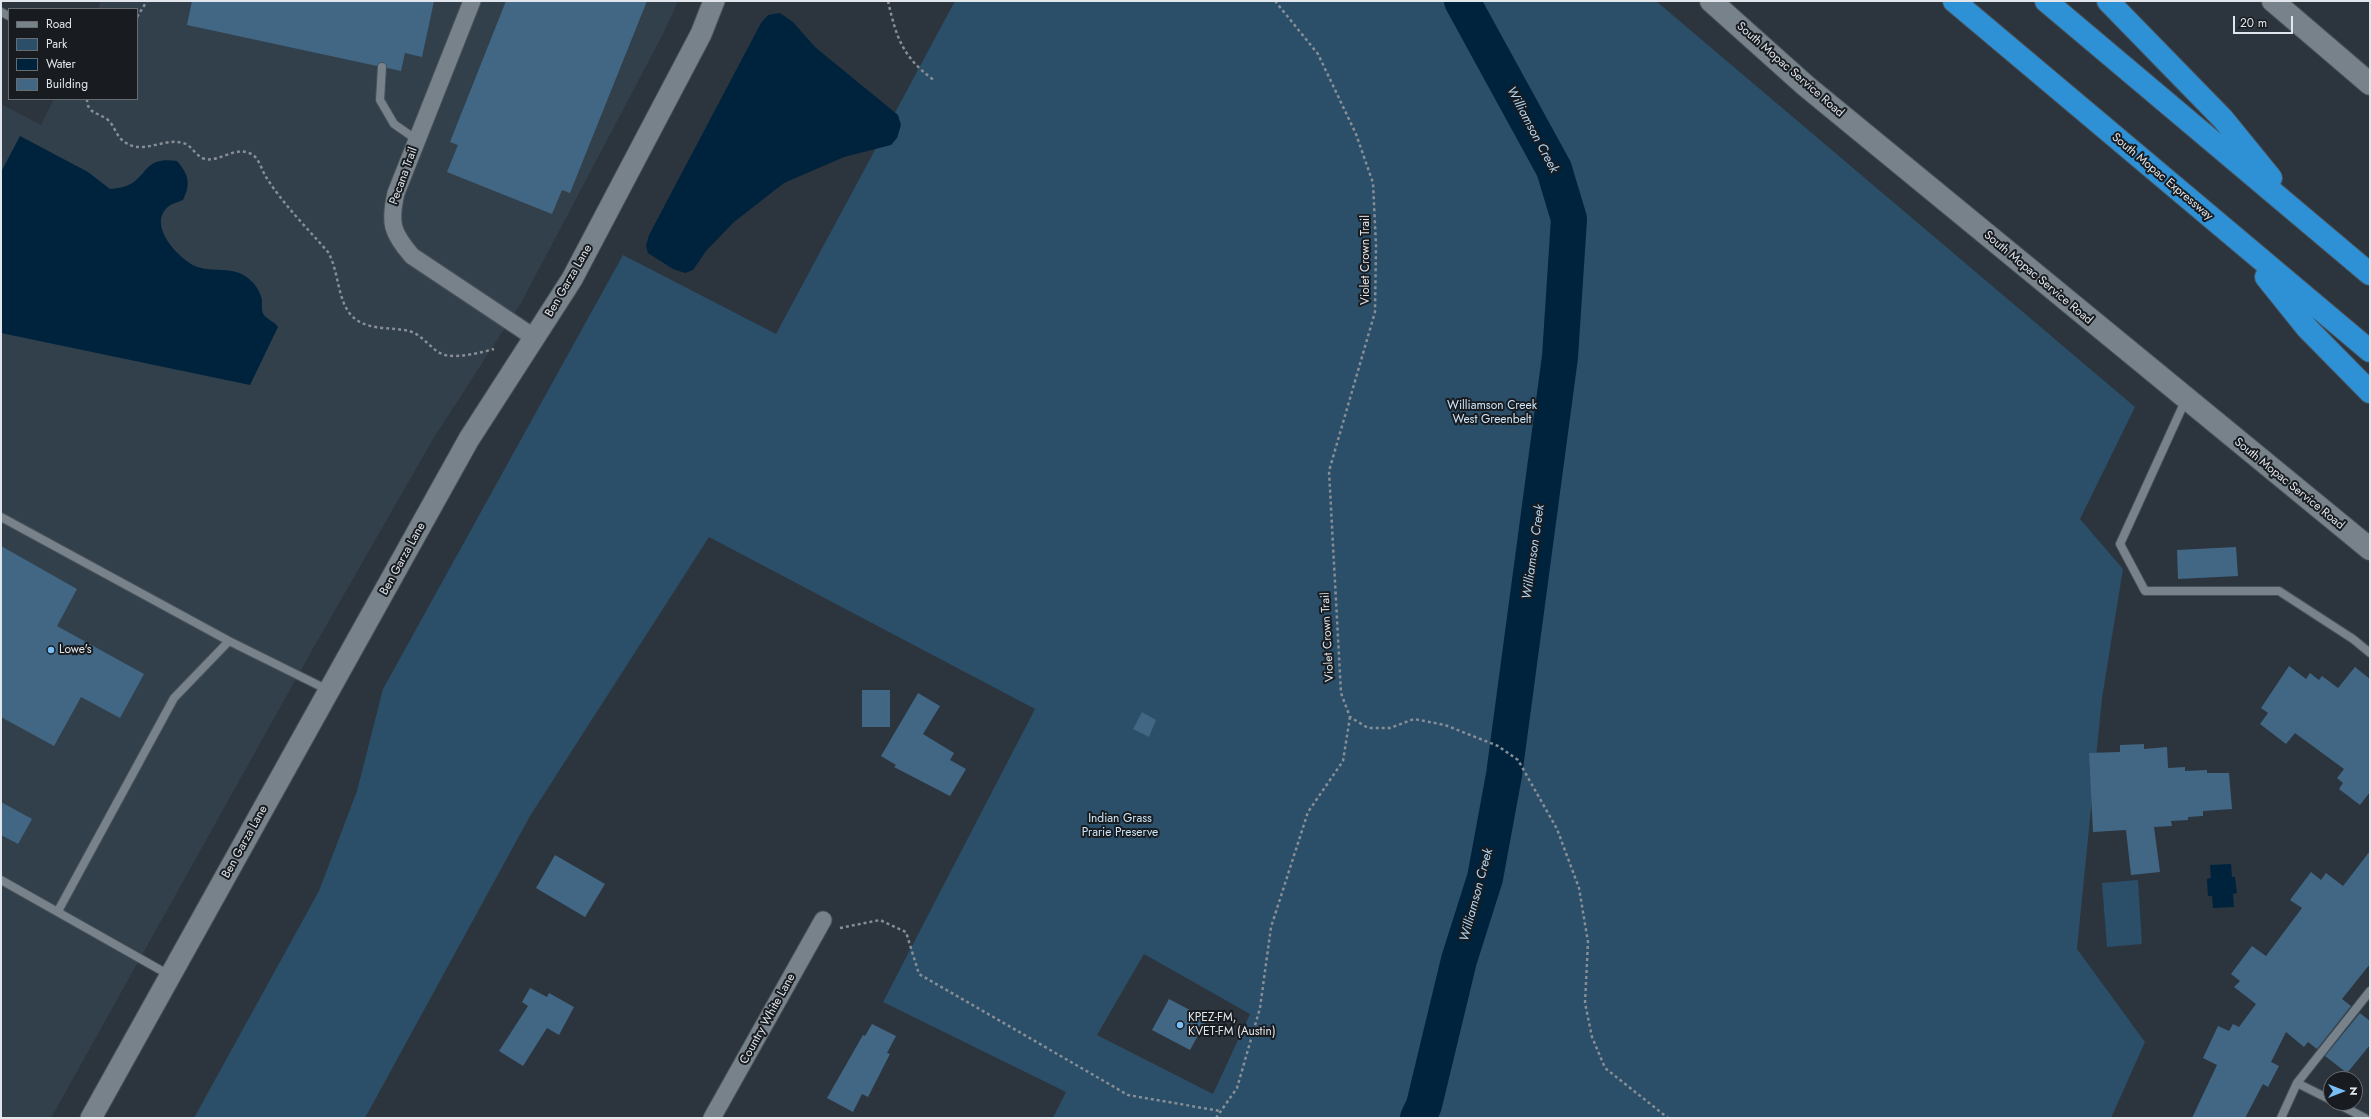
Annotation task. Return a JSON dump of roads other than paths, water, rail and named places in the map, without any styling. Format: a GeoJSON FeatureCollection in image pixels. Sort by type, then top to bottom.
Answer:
{"type":"FeatureCollection","features":[{"type":"Feature","properties":{"kind":"highway","name":"South Mopac Expressway"},"geometry":{"type":"LineString","coordinates":[[1954,1],[2370,351]]}},
{"type":"Feature","properties":{"kind":"highway"},"geometry":{"type":"LineString","coordinates":[[2046,1],[2370,274]]}},
{"type":"Feature","properties":{"kind":"highway"},"geometry":{"type":"LineString","coordinates":[[2108,1],[2223,119],[2303,218]]}},
{"type":"Feature","properties":{"kind":"highway"},"geometry":{"type":"LineString","coordinates":[[2238,241],[2307,328],[2370,392]]}},
{"type":"Feature","properties":{"kind":"main road","name":"South Mopac Service Road"},"geometry":{"type":"LineString","coordinates":[[1712,1],[1806,86],[2370,550]]}},
{"type":"Feature","properties":{"kind":"main road"},"geometry":{"type":"LineString","coordinates":[[2273,1],[2370,84]]}},
{"type":"Feature","properties":{"kind":"street","name":"Pecana Trail"},"geometry":{"type":"LineString","coordinates":[[472,1],[396,194],[391,215],[395,230],[402,245],[412,256],[535,338]]}},
{"type":"Feature","properties":{"kind":"street","name":"Ben Garza Lane"},"geometry":{"type":"LineString","coordinates":[[91,1118],[470,439],[572,279],[701,34],[714,1]]}},
{"type":"Feature","properties":{"kind":"street","name":"Country White Lane"},"geometry":{"type":"LineString","coordinates":[[712,1118],[821,925]]}},
{"type":"Feature","properties":{"kind":"lane"},"geometry":{"type":"LineString","coordinates":[[382,67],[380,100],[394,124],[417,140]]}},
{"type":"Feature","properties":{"kind":"lane"},"geometry":{"type":"LineString","coordinates":[[2186,399],[2120,544],[2145,591],[2279,591],[2353,639],[2370,654]]}},
{"type":"Feature","properties":{"kind":"lane"},"geometry":{"type":"LineString","coordinates":[[1,517],[230,642],[330,691]]}},
{"type":"Feature","properties":{"kind":"lane"},"geometry":{"type":"LineString","coordinates":[[58,911],[174,698],[230,642]]}},
{"type":"Feature","properties":{"kind":"lane"},"geometry":{"type":"LineString","coordinates":[[1,880],[171,976]]}},
{"type":"Feature","properties":{"kind":"lane"},"geometry":{"type":"LineString","coordinates":[[2281,1118],[2297,1083],[2370,991]]}},
{"type":"Feature","properties":{"kind":"lane"},"geometry":{"type":"LineString","coordinates":[[2297,1083],[2323,1096]]}},
{"type":"Feature","properties":{"kind":"lane"},"geometry":{"type":"LineString","coordinates":[[2351,1111],[2365,1118]]}},
{"type":"Feature","properties":{"kind":"water"},"geometry":{"type":"Polygon","coordinates":[[[780,13],[793,22],[815,47],[898,115],[901,125],[897,138],[891,145],[844,157],[784,183],[734,222],[706,251],[693,270],[685,273],[673,269],[648,253],[646,246],[649,235],[761,23],[768,15],[780,13]]]}},
{"type":"Feature","properties":{"kind":"water"},"geometry":{"type":"Polygon","coordinates":[[[20,136],[88,172],[110,189],[123,187],[132,183],[155,163],[164,160],[177,161],[186,175],[188,184],[183,200],[172,204],[163,213],[161,222],[167,240],[181,256],[195,266],[208,269],[233,271],[248,278],[256,286],[260,293],[264,315],[278,327],[250,385],[1,333],[1,172],[20,136]]]}},
{"type":"Feature","properties":{"kind":"water"},"geometry":{"type":"Polygon","coordinates":[[[2231,864],[2232,877],[2235,877],[2237,893],[2233,894],[2234,907],[2213,908],[2212,896],[2208,896],[2207,879],[2211,878],[2210,865],[2231,864]]]}},
{"type":"Feature","properties":{"kind":"waterway","name":"Williamson Creek"},"geometry":{"type":"LineString","coordinates":[[1418,1118],[1424,1105],[1459,960],[1485,878],[1504,775],[1560,357],[1569,219],[1554,169],[1462,1]]}},
{"type":"Feature","properties":{"kind":"place","name":"Lowe's"},"geometry":{"type":"Point","coordinates":[51,650]}},
{"type":"Feature","properties":{"kind":"place","name":"KPEZ-FM, KVET-FM (Austin)"},"geometry":{"type":"Point","coordinates":[1180,1025]}},
{"type":"Feature","properties":{"kind":"park label","name":"Williamson Creek West Greenbelt"},"geometry":{"type":"Point","coordinates":[1492,413]}},
{"type":"Feature","properties":{"kind":"park label","name":"Indian Grass Prarie Preserve"},"geometry":{"type":"Point","coordinates":[1120,826]}}]}
